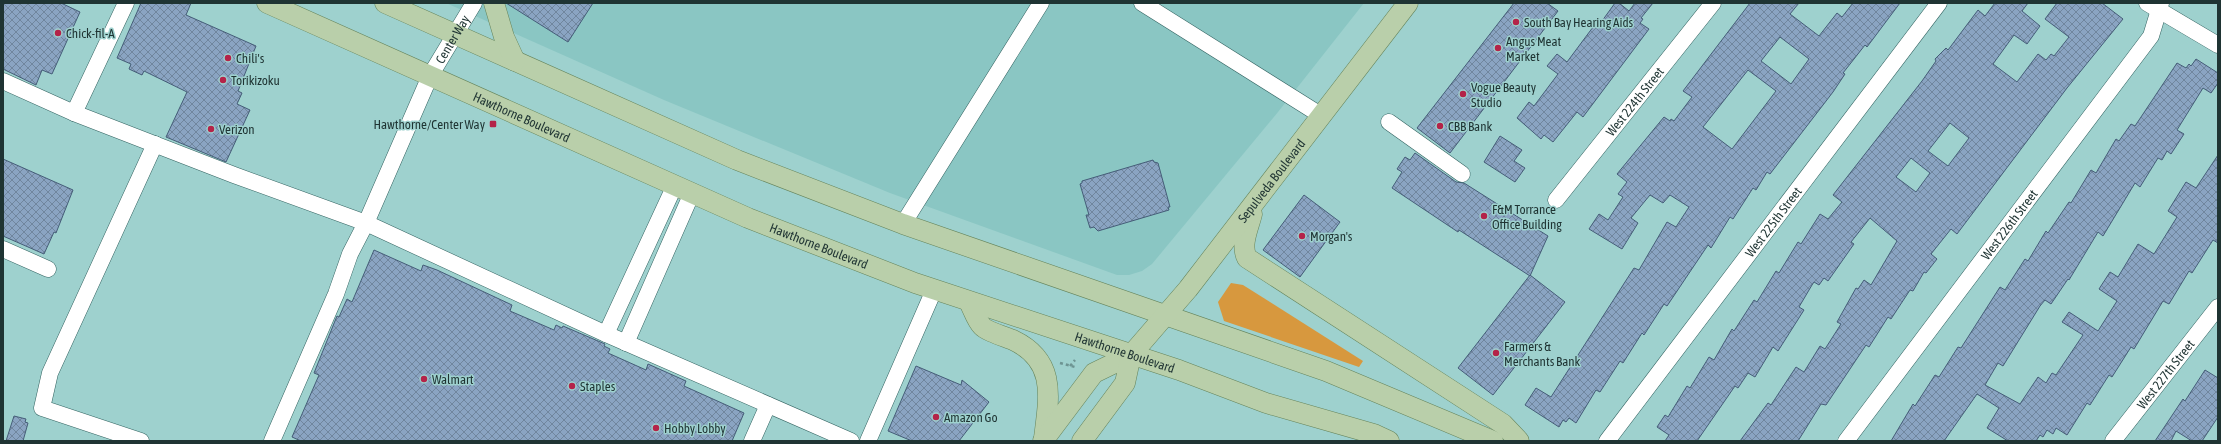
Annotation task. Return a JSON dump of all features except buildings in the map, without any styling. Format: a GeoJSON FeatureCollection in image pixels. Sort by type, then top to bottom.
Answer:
{"type":"FeatureCollection","features":[{"type":"Feature","properties":{"kind":"main road","name":"Hawthorne Boulevard"},"geometry":{"type":"LineString","coordinates":[[267,3],[748,218],[934,290],[1131,355],[1266,403],[1374,434],[1389,441]]}},
{"type":"Feature","properties":{"kind":"main road"},"geometry":{"type":"LineString","coordinates":[[385,3],[737,160],[903,224],[1326,371],[1493,441]]}},
{"type":"Feature","properties":{"kind":"main road"},"geometry":{"type":"LineString","coordinates":[[494,3],[504,37],[515,61]]}},
{"type":"Feature","properties":{"kind":"main road","name":"Sepulveda Boulevard"},"geometry":{"type":"LineString","coordinates":[[1043,441],[1094,373],[1131,355],[1165,315],[1254,206],[1408,3]]}},
{"type":"Feature","properties":{"kind":"main road"},"geometry":{"type":"LineString","coordinates":[[1254,206],[1245,243],[1244,252],[1247,258],[1502,424],[1519,441]]}},
{"type":"Feature","properties":{"kind":"main road"},"geometry":{"type":"LineString","coordinates":[[969,302],[983,327],[1025,346],[1045,368],[1049,400],[1043,441]]}},
{"type":"Feature","properties":{"kind":"main road","name":"Sepulveda Boulevard"},"geometry":{"type":"LineString","coordinates":[[1082,441],[1125,383],[1131,355]]}},
{"type":"Feature","properties":{"kind":"street"},"geometry":{"type":"LineString","coordinates":[[74,112],[126,3]]}},
{"type":"Feature","properties":{"kind":"street","name":"Center Way"},"geometry":{"type":"LineString","coordinates":[[272,441],[336,294],[350,254],[366,223],[430,76],[474,3]]}},
{"type":"Feature","properties":{"kind":"street"},"geometry":{"type":"LineString","coordinates":[[903,224],[1041,3]]}},
{"type":"Feature","properties":{"kind":"street"},"geometry":{"type":"LineString","coordinates":[[1142,3],[1322,116]]}},
{"type":"Feature","properties":{"kind":"street","name":"West 224th Street"},"geometry":{"type":"LineString","coordinates":[[1556,200],[1713,3]]}},
{"type":"Feature","properties":{"kind":"street","name":"West 225th Street"},"geometry":{"type":"LineString","coordinates":[[1607,441],[1939,3]]}},
{"type":"Feature","properties":{"kind":"street"},"geometry":{"type":"LineString","coordinates":[[2156,6],[2218,45]]}},
{"type":"Feature","properties":{"kind":"street","name":"West 226th Street"},"geometry":{"type":"LineString","coordinates":[[1846,441],[2151,36],[2156,6]]}},
{"type":"Feature","properties":{"kind":"street"},"geometry":{"type":"LineString","coordinates":[[3,81],[74,112],[155,144],[366,223],[626,343],[851,441]]}},
{"type":"Feature","properties":{"kind":"street"},"geometry":{"type":"LineString","coordinates":[[1389,122],[1462,174]]}},
{"type":"Feature","properties":{"kind":"street"},"geometry":{"type":"LineString","coordinates":[[141,441],[42,408],[50,373],[155,144]]}},
{"type":"Feature","properties":{"kind":"street"},"geometry":{"type":"LineString","coordinates":[[606,334],[684,189]]}},
{"type":"Feature","properties":{"kind":"street"},"geometry":{"type":"LineString","coordinates":[[626,343],[684,189]]}},
{"type":"Feature","properties":{"kind":"street"},"geometry":{"type":"LineString","coordinates":[[3,250],[48,269]]}},
{"type":"Feature","properties":{"kind":"street"},"geometry":{"type":"LineString","coordinates":[[868,441],[934,290]]}},
{"type":"Feature","properties":{"kind":"street","name":"West 227th Street"},"geometry":{"type":"LineString","coordinates":[[2113,441],[2218,307]]}},
{"type":"Feature","properties":{"kind":"street"},"geometry":{"type":"LineString","coordinates":[[752,441],[768,405]]}},
{"type":"Feature","properties":{"kind":"path"},"geometry":{"type":"LineString","coordinates":[[1070,366],[1075,360]]}},
{"type":"Feature","properties":{"kind":"path"},"geometry":{"type":"LineString","coordinates":[[1053,364],[1058,362],[1075,367]]}},
{"type":"Feature","properties":{"kind":"shaded area"},"geometry":{"type":"Polygon","coordinates":[[[446,3],[1364,3],[1278,112],[1152,264],[1142,271],[1129,275],[1117,275],[890,193],[664,100],[446,3]]]}},
{"type":"Feature","properties":{"kind":"shaded area"},"geometry":{"type":"Polygon","coordinates":[[[1231,283],[1243,285],[1363,361],[1359,367],[1224,321],[1218,302],[1231,283]]]}},
{"type":"Feature","properties":{"kind":"place","name":"South Bay Hearing Aids"},"geometry":{"type":"Point","coordinates":[1516,22]}},
{"type":"Feature","properties":{"kind":"place","name":"Chick-fil-A"},"geometry":{"type":"Point","coordinates":[58,33]}},
{"type":"Feature","properties":{"kind":"place","name":"Angus Meat Market"},"geometry":{"type":"Point","coordinates":[1498,48]}},
{"type":"Feature","properties":{"kind":"place","name":"Chili's"},"geometry":{"type":"Point","coordinates":[228,58]}},
{"type":"Feature","properties":{"kind":"place","name":"Torikizoku"},"geometry":{"type":"Point","coordinates":[223,80]}},
{"type":"Feature","properties":{"kind":"place","name":"Vogue Beauty Studio"},"geometry":{"type":"Point","coordinates":[1463,94]}},
{"type":"Feature","properties":{"kind":"place","name":"Hawthorne/Center Way"},"geometry":{"type":"Point","coordinates":[493,124]}},
{"type":"Feature","properties":{"kind":"place","name":"CBB Bank"},"geometry":{"type":"Point","coordinates":[1440,126]}},
{"type":"Feature","properties":{"kind":"place","name":"Verizon"},"geometry":{"type":"Point","coordinates":[211,129]}},
{"type":"Feature","properties":{"kind":"place","name":"F&M Torrance Office Building"},"geometry":{"type":"Point","coordinates":[1484,216]}},
{"type":"Feature","properties":{"kind":"place","name":"Morgan's"},"geometry":{"type":"Point","coordinates":[1302,236]}},
{"type":"Feature","properties":{"kind":"place","name":"Farmers & Merchants Bank"},"geometry":{"type":"Point","coordinates":[1496,353]}},
{"type":"Feature","properties":{"kind":"place","name":"Walmart"},"geometry":{"type":"Point","coordinates":[424,379]}},
{"type":"Feature","properties":{"kind":"place","name":"Staples"},"geometry":{"type":"Point","coordinates":[572,386]}},
{"type":"Feature","properties":{"kind":"place","name":"Amazon Go"},"geometry":{"type":"Point","coordinates":[936,417]}},
{"type":"Feature","properties":{"kind":"place","name":"Hobby Lobby"},"geometry":{"type":"Point","coordinates":[656,428]}}]}
